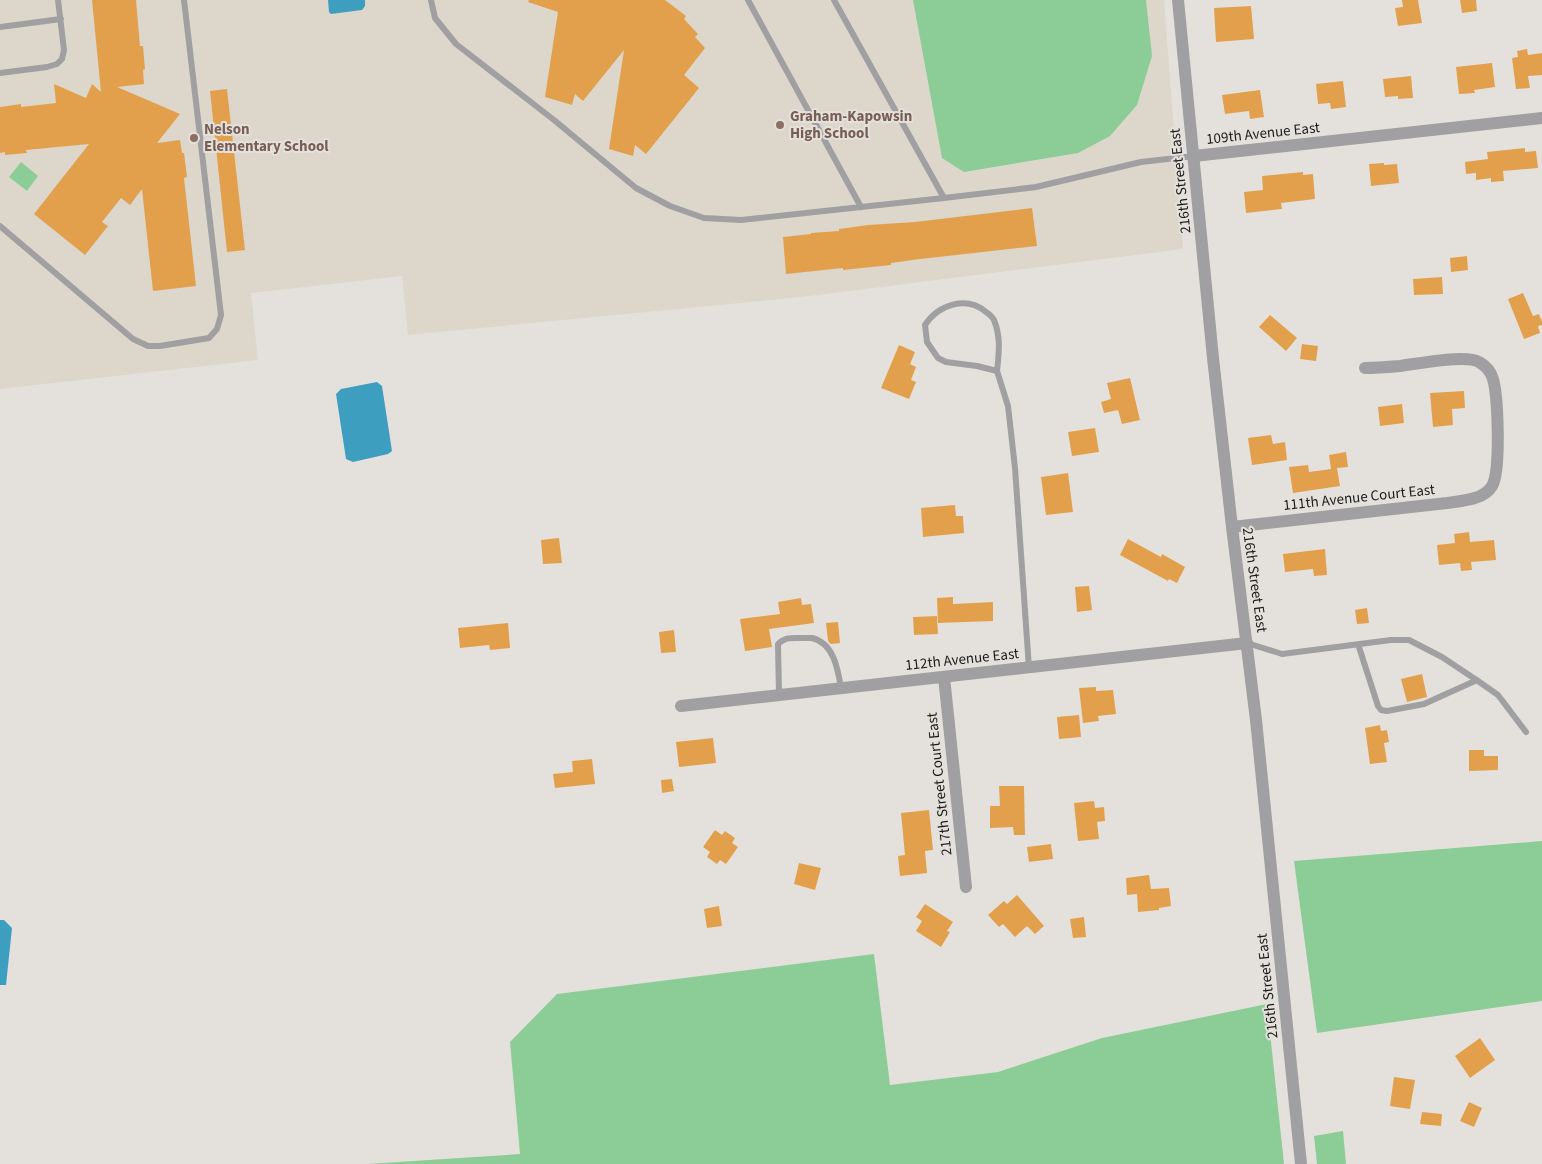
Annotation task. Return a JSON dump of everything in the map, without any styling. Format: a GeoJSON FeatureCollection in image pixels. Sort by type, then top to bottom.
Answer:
{"type":"FeatureCollection","features":[{"type":"Feature","properties":{"kind":"street","name":"216th Street East"},"geometry":{"type":"LineString","coordinates":[[1178,0],[1212,348],[1247,643],[1301,1164]]}},
{"type":"Feature","properties":{"kind":"street","name":"109th Avenue East"},"geometry":{"type":"LineString","coordinates":[[1194,156],[1542,118]]}},
{"type":"Feature","properties":{"kind":"street","name":"111th Avenue Court East"},"geometry":{"type":"LineString","coordinates":[[1232,527],[1447,504],[1477,498],[1488,491],[1495,477],[1498,426],[1493,378],[1487,367],[1477,360],[1466,359],[1365,368]]}},
{"type":"Feature","properties":{"kind":"street","name":"112th Avenue East"},"geometry":{"type":"LineString","coordinates":[[681,706],[1247,643]]}},
{"type":"Feature","properties":{"kind":"street","name":"217th Street Court East"},"geometry":{"type":"LineString","coordinates":[[944,677],[966,887]]}},
{"type":"Feature","properties":{"kind":"lane"},"geometry":{"type":"LineString","coordinates":[[0,73],[47,67],[57,64],[62,59],[64,50],[58,0]]}},
{"type":"Feature","properties":{"kind":"lane"},"geometry":{"type":"LineString","coordinates":[[0,226],[133,339],[148,346],[160,346],[208,338],[217,329],[221,315],[184,0]]}},
{"type":"Feature","properties":{"kind":"lane","name":"109th Avenue East"},"geometry":{"type":"LineString","coordinates":[[431,0],[435,18],[456,44],[554,120],[636,188],[670,206],[704,218],[741,220],[944,198],[1036,186],[1140,162],[1194,156]]}},
{"type":"Feature","properties":{"kind":"lane"},"geometry":{"type":"LineString","coordinates":[[748,0],[861,207]]}},
{"type":"Feature","properties":{"kind":"lane"},"geometry":{"type":"LineString","coordinates":[[834,0],[944,198]]}},
{"type":"Feature","properties":{"kind":"lane"},"geometry":{"type":"LineString","coordinates":[[0,27],[61,19]]}},
{"type":"Feature","properties":{"kind":"lane"},"geometry":{"type":"LineString","coordinates":[[997,371],[978,366],[946,362],[938,358],[927,342],[925,325],[931,317],[945,308],[962,302],[979,306],[993,318],[999,336],[997,371],[1008,406],[1015,468],[1029,668]]}},
{"type":"Feature","properties":{"kind":"lane"},"geometry":{"type":"LineString","coordinates":[[779,695],[778,644],[783,639],[789,638],[814,638],[824,645],[838,666],[841,688]]}},
{"type":"Feature","properties":{"kind":"lane"},"geometry":{"type":"LineString","coordinates":[[1247,643],[1282,654],[1391,640],[1409,640],[1442,657],[1498,695],[1526,732]]}},
{"type":"Feature","properties":{"kind":"lane"},"geometry":{"type":"LineString","coordinates":[[1358,644],[1378,706],[1381,710],[1387,711],[1424,704],[1477,680]]}},
{"type":"Feature","properties":{"kind":"shaded area","name":"Graham-Kapowsin High School"},"geometry":{"type":"Polygon","coordinates":[[[0,0],[1164,0],[1183,249],[802,297],[408,335],[402,276],[251,293],[258,360],[0,389],[0,0]]]}},
{"type":"Feature","properties":{"kind":"green space"},"geometry":{"type":"Polygon","coordinates":[[[913,0],[1146,0],[1152,56],[1137,105],[1110,136],[1078,153],[964,172],[942,158],[913,0]]]}},
{"type":"Feature","properties":{"kind":"green space"},"geometry":{"type":"Polygon","coordinates":[[[21,162],[38,176],[27,191],[9,177],[21,162]]]}},
{"type":"Feature","properties":{"kind":"green space"},"geometry":{"type":"Polygon","coordinates":[[[1542,841],[1542,1001],[1317,1033],[1294,861],[1542,841]]]}},
{"type":"Feature","properties":{"kind":"green space"},"geometry":{"type":"Polygon","coordinates":[[[874,954],[890,1085],[998,1072],[1102,1038],[1267,1004],[1284,1164],[367,1164],[520,1154],[510,1042],[557,994],[874,954]]]}},
{"type":"Feature","properties":{"kind":"green space"},"geometry":{"type":"Polygon","coordinates":[[[1343,1131],[1346,1164],[1317,1164],[1314,1136],[1343,1131]]]}},
{"type":"Feature","properties":{"kind":"water"},"geometry":{"type":"Polygon","coordinates":[[[328,0],[365,0],[365,6],[362,10],[331,14],[329,12],[328,0]]]}},
{"type":"Feature","properties":{"kind":"water"},"geometry":{"type":"Polygon","coordinates":[[[377,382],[382,386],[392,451],[388,454],[353,462],[346,459],[336,394],[341,389],[377,382]]]}},
{"type":"Feature","properties":{"kind":"water"},"geometry":{"type":"Polygon","coordinates":[[[0,920],[4,920],[12,928],[6,985],[0,985],[0,920]]]}},
{"type":"Feature","properties":{"kind":"building"},"geometry":{"type":"Polygon","coordinates":[[[92,0],[136,0],[140,46],[143,46],[144,84],[117,87],[180,114],[157,143],[180,140],[182,153],[184,153],[187,177],[184,178],[196,286],[153,291],[142,189],[130,205],[121,198],[102,222],[108,226],[85,255],[34,214],[89,144],[26,150],[27,153],[5,155],[5,152],[0,153],[0,107],[56,103],[54,84],[86,98],[92,84],[101,92],[92,0]]]}},
{"type":"Feature","properties":{"kind":"building"},"geometry":{"type":"Polygon","coordinates":[[[529,0],[665,0],[686,16],[684,19],[698,34],[695,37],[705,48],[684,75],[699,88],[646,154],[635,145],[633,156],[609,149],[624,50],[583,101],[575,94],[572,105],[545,97],[558,12],[528,2],[529,0]]]}},
{"type":"Feature","properties":{"kind":"building"},"geometry":{"type":"Polygon","coordinates":[[[1402,0],[1418,0],[1422,23],[1398,26],[1395,8],[1403,7],[1402,0]]]}},
{"type":"Feature","properties":{"kind":"building"},"geometry":{"type":"Polygon","coordinates":[[[1460,0],[1476,0],[1477,11],[1462,13],[1460,0]]]}},
{"type":"Feature","properties":{"kind":"building"},"geometry":{"type":"Polygon","coordinates":[[[1251,6],[1254,39],[1216,42],[1214,8],[1251,6]]]}},
{"type":"Feature","properties":{"kind":"building"},"geometry":{"type":"Polygon","coordinates":[[[1527,49],[1528,55],[1542,53],[1542,75],[1528,76],[1530,88],[1516,89],[1512,58],[1518,57],[1517,51],[1527,49]]]}},
{"type":"Feature","properties":{"kind":"building"},"geometry":{"type":"Polygon","coordinates":[[[1492,63],[1495,87],[1474,90],[1475,93],[1459,94],[1456,67],[1492,63]]]}},
{"type":"Feature","properties":{"kind":"building"},"geometry":{"type":"Polygon","coordinates":[[[1411,76],[1413,98],[1398,99],[1398,96],[1385,97],[1383,79],[1411,76]]]}},
{"type":"Feature","properties":{"kind":"building"},"geometry":{"type":"Polygon","coordinates":[[[1343,81],[1346,107],[1331,109],[1330,103],[1318,104],[1316,84],[1343,81]]]}},
{"type":"Feature","properties":{"kind":"building"},"geometry":{"type":"Polygon","coordinates":[[[227,89],[245,250],[227,252],[210,91],[227,89]]]}},
{"type":"Feature","properties":{"kind":"building"},"geometry":{"type":"Polygon","coordinates":[[[1260,90],[1264,117],[1250,119],[1249,111],[1225,114],[1222,95],[1260,90]]]}},
{"type":"Feature","properties":{"kind":"building"},"geometry":{"type":"Polygon","coordinates":[[[1525,148],[1525,152],[1536,151],[1538,168],[1503,171],[1504,181],[1491,182],[1491,178],[1476,180],[1476,173],[1466,174],[1465,162],[1488,159],[1487,152],[1525,148]]]}},
{"type":"Feature","properties":{"kind":"building"},"geometry":{"type":"Polygon","coordinates":[[[1384,163],[1384,165],[1397,164],[1399,183],[1371,186],[1369,164],[1384,163]]]}},
{"type":"Feature","properties":{"kind":"building"},"geometry":{"type":"Polygon","coordinates":[[[1303,172],[1303,175],[1313,174],[1315,199],[1281,203],[1282,209],[1246,213],[1244,192],[1263,190],[1262,176],[1303,172]]]}},
{"type":"Feature","properties":{"kind":"building"},"geometry":{"type":"Polygon","coordinates":[[[1032,208],[1037,246],[920,259],[891,263],[891,265],[786,274],[783,237],[839,231],[839,229],[868,225],[915,222],[1032,208]]]}},
{"type":"Feature","properties":{"kind":"building"},"geometry":{"type":"Polygon","coordinates":[[[1467,256],[1468,270],[1451,272],[1450,258],[1467,256]]]}},
{"type":"Feature","properties":{"kind":"building"},"geometry":{"type":"Polygon","coordinates":[[[1442,277],[1443,294],[1414,295],[1413,279],[1442,277]]]}},
{"type":"Feature","properties":{"kind":"building"},"geometry":{"type":"Polygon","coordinates":[[[1523,293],[1533,316],[1539,314],[1542,322],[1542,325],[1538,326],[1540,333],[1524,339],[1508,299],[1523,293]]]}},
{"type":"Feature","properties":{"kind":"building"},"geometry":{"type":"Polygon","coordinates":[[[1270,315],[1297,338],[1286,351],[1259,327],[1270,315]]]}},
{"type":"Feature","properties":{"kind":"building"},"geometry":{"type":"Polygon","coordinates":[[[1302,344],[1318,346],[1316,361],[1300,359],[1302,344]]]}},
{"type":"Feature","properties":{"kind":"building"},"geometry":{"type":"Polygon","coordinates":[[[899,345],[915,352],[910,364],[916,367],[911,380],[916,382],[909,399],[881,388],[899,345]]]}},
{"type":"Feature","properties":{"kind":"building"},"geometry":{"type":"Polygon","coordinates":[[[1130,378],[1140,420],[1122,424],[1118,410],[1104,413],[1101,402],[1111,399],[1107,383],[1130,378]]]}},
{"type":"Feature","properties":{"kind":"building"},"geometry":{"type":"Polygon","coordinates":[[[1464,391],[1465,408],[1452,409],[1453,425],[1433,427],[1430,393],[1464,391]]]}},
{"type":"Feature","properties":{"kind":"building"},"geometry":{"type":"Polygon","coordinates":[[[1402,404],[1404,423],[1380,426],[1378,407],[1402,404]]]}},
{"type":"Feature","properties":{"kind":"building"},"geometry":{"type":"Polygon","coordinates":[[[1095,428],[1099,452],[1072,456],[1068,432],[1095,428]]]}},
{"type":"Feature","properties":{"kind":"building"},"geometry":{"type":"Polygon","coordinates":[[[1271,435],[1273,444],[1285,442],[1287,460],[1252,465],[1248,438],[1271,435]]]}},
{"type":"Feature","properties":{"kind":"building"},"geometry":{"type":"Polygon","coordinates":[[[1346,452],[1348,467],[1337,468],[1340,486],[1293,493],[1289,467],[1308,465],[1309,472],[1331,469],[1329,455],[1346,452]]]}},
{"type":"Feature","properties":{"kind":"building"},"geometry":{"type":"Polygon","coordinates":[[[1068,473],[1073,512],[1046,515],[1041,477],[1068,473]]]}},
{"type":"Feature","properties":{"kind":"building"},"geometry":{"type":"Polygon","coordinates":[[[955,505],[956,516],[963,516],[964,533],[923,537],[921,508],[955,505]]]}},
{"type":"Feature","properties":{"kind":"building"},"geometry":{"type":"Polygon","coordinates":[[[1469,532],[1470,542],[1494,540],[1496,560],[1471,562],[1472,570],[1461,571],[1460,563],[1439,565],[1437,545],[1455,543],[1454,534],[1469,532]]]}},
{"type":"Feature","properties":{"kind":"building"},"geometry":{"type":"Polygon","coordinates":[[[559,538],[562,563],[543,564],[541,540],[559,538]]]}},
{"type":"Feature","properties":{"kind":"building"},"geometry":{"type":"Polygon","coordinates":[[[1128,539],[1161,557],[1162,554],[1185,567],[1177,583],[1169,579],[1168,581],[1120,555],[1128,539]]]}},
{"type":"Feature","properties":{"kind":"building"},"geometry":{"type":"Polygon","coordinates":[[[1325,549],[1327,575],[1314,576],[1313,569],[1285,572],[1283,554],[1325,549]]]}},
{"type":"Feature","properties":{"kind":"building"},"geometry":{"type":"Polygon","coordinates":[[[1089,586],[1092,610],[1077,612],[1075,587],[1089,586]]]}},
{"type":"Feature","properties":{"kind":"building"},"geometry":{"type":"Polygon","coordinates":[[[953,597],[953,604],[993,602],[993,621],[938,623],[937,598],[953,597]]]}},
{"type":"Feature","properties":{"kind":"building"},"geometry":{"type":"Polygon","coordinates":[[[801,598],[802,605],[811,604],[814,623],[769,629],[772,647],[745,651],[740,619],[780,614],[778,602],[801,598]]]}},
{"type":"Feature","properties":{"kind":"building"},"geometry":{"type":"Polygon","coordinates":[[[1367,608],[1369,623],[1357,624],[1355,610],[1367,608]]]}},
{"type":"Feature","properties":{"kind":"building"},"geometry":{"type":"Polygon","coordinates":[[[937,616],[938,634],[914,635],[913,617],[937,616]]]}},
{"type":"Feature","properties":{"kind":"building"},"geometry":{"type":"Polygon","coordinates":[[[838,622],[840,643],[831,644],[828,641],[826,623],[838,622]]]}},
{"type":"Feature","properties":{"kind":"building"},"geometry":{"type":"Polygon","coordinates":[[[508,623],[510,648],[490,650],[489,645],[460,648],[458,628],[508,623]]]}},
{"type":"Feature","properties":{"kind":"building"},"geometry":{"type":"Polygon","coordinates":[[[674,630],[676,652],[661,653],[659,632],[674,630]]]}},
{"type":"Feature","properties":{"kind":"building"},"geometry":{"type":"Polygon","coordinates":[[[1422,674],[1427,697],[1407,702],[1401,679],[1422,674]]]}},
{"type":"Feature","properties":{"kind":"building"},"geometry":{"type":"Polygon","coordinates":[[[1096,687],[1096,691],[1113,690],[1116,714],[1098,716],[1099,721],[1083,723],[1079,688],[1096,687]]]}},
{"type":"Feature","properties":{"kind":"building"},"geometry":{"type":"Polygon","coordinates":[[[1079,715],[1081,737],[1059,739],[1057,717],[1079,715]]]}},
{"type":"Feature","properties":{"kind":"building"},"geometry":{"type":"Polygon","coordinates":[[[1380,725],[1381,731],[1387,730],[1389,742],[1384,743],[1387,762],[1370,764],[1365,728],[1380,725]]]}},
{"type":"Feature","properties":{"kind":"building"},"geometry":{"type":"Polygon","coordinates":[[[713,738],[716,763],[679,767],[676,742],[713,738]]]}},
{"type":"Feature","properties":{"kind":"building"},"geometry":{"type":"Polygon","coordinates":[[[1469,750],[1484,750],[1484,756],[1498,756],[1498,770],[1469,771],[1469,750]]]}},
{"type":"Feature","properties":{"kind":"building"},"geometry":{"type":"Polygon","coordinates":[[[592,759],[595,784],[555,788],[553,774],[573,772],[572,761],[592,759]]]}},
{"type":"Feature","properties":{"kind":"building"},"geometry":{"type":"Polygon","coordinates":[[[672,779],[674,791],[662,793],[661,780],[672,779]]]}},
{"type":"Feature","properties":{"kind":"building"},"geometry":{"type":"Polygon","coordinates":[[[999,786],[1024,786],[1025,835],[1014,835],[1013,827],[990,828],[990,806],[1000,806],[999,786]]]}},
{"type":"Feature","properties":{"kind":"building"},"geometry":{"type":"Polygon","coordinates":[[[1094,801],[1095,808],[1104,807],[1105,821],[1097,822],[1099,839],[1078,841],[1074,803],[1094,801]]]}},
{"type":"Feature","properties":{"kind":"building"},"geometry":{"type":"Polygon","coordinates":[[[929,810],[933,850],[925,851],[927,873],[900,876],[898,856],[905,855],[901,813],[929,810]]]}},
{"type":"Feature","properties":{"kind":"building"},"geometry":{"type":"Polygon","coordinates":[[[715,830],[722,835],[725,831],[735,838],[732,843],[738,847],[726,864],[720,860],[717,864],[707,857],[710,852],[703,847],[715,830]]]}},
{"type":"Feature","properties":{"kind":"building"},"geometry":{"type":"Polygon","coordinates":[[[1051,844],[1053,859],[1029,862],[1027,847],[1051,844]]]}},
{"type":"Feature","properties":{"kind":"building"},"geometry":{"type":"Polygon","coordinates":[[[799,863],[821,868],[815,890],[794,884],[799,863]]]}},
{"type":"Feature","properties":{"kind":"building"},"geometry":{"type":"Polygon","coordinates":[[[1149,875],[1151,889],[1169,888],[1171,906],[1159,908],[1159,910],[1138,912],[1137,894],[1127,895],[1126,878],[1149,875]]]}},
{"type":"Feature","properties":{"kind":"building"},"geometry":{"type":"Polygon","coordinates":[[[1017,895],[1044,926],[1035,934],[1027,926],[1015,937],[1003,924],[999,927],[988,915],[1004,901],[1007,904],[1017,895]]]}},
{"type":"Feature","properties":{"kind":"building"},"geometry":{"type":"Polygon","coordinates":[[[925,904],[953,922],[947,931],[950,932],[941,947],[916,931],[922,921],[916,917],[925,904]]]}},
{"type":"Feature","properties":{"kind":"building"},"geometry":{"type":"Polygon","coordinates":[[[719,906],[722,926],[707,928],[704,909],[719,906]]]}},
{"type":"Feature","properties":{"kind":"building"},"geometry":{"type":"Polygon","coordinates":[[[1084,917],[1086,937],[1073,938],[1070,919],[1084,917]]]}},
{"type":"Feature","properties":{"kind":"building"},"geometry":{"type":"Polygon","coordinates":[[[1480,1038],[1495,1060],[1470,1078],[1455,1056],[1480,1038]]]}},
{"type":"Feature","properties":{"kind":"building"},"geometry":{"type":"Polygon","coordinates":[[[1394,1077],[1415,1080],[1410,1109],[1390,1106],[1394,1077]]]}},
{"type":"Feature","properties":{"kind":"building"},"geometry":{"type":"Polygon","coordinates":[[[1469,1102],[1482,1108],[1474,1127],[1460,1121],[1469,1102]]]}},
{"type":"Feature","properties":{"kind":"building"},"geometry":{"type":"Polygon","coordinates":[[[1422,1112],[1442,1114],[1441,1126],[1420,1124],[1422,1112]]]}},
{"type":"Feature","properties":{"kind":"place","name":"Graham-Kapowsin High School"},"geometry":{"type":"Point","coordinates":[780,125]}},
{"type":"Feature","properties":{"kind":"place","name":"Nelson Elementary School"},"geometry":{"type":"Point","coordinates":[194,138]}}]}
